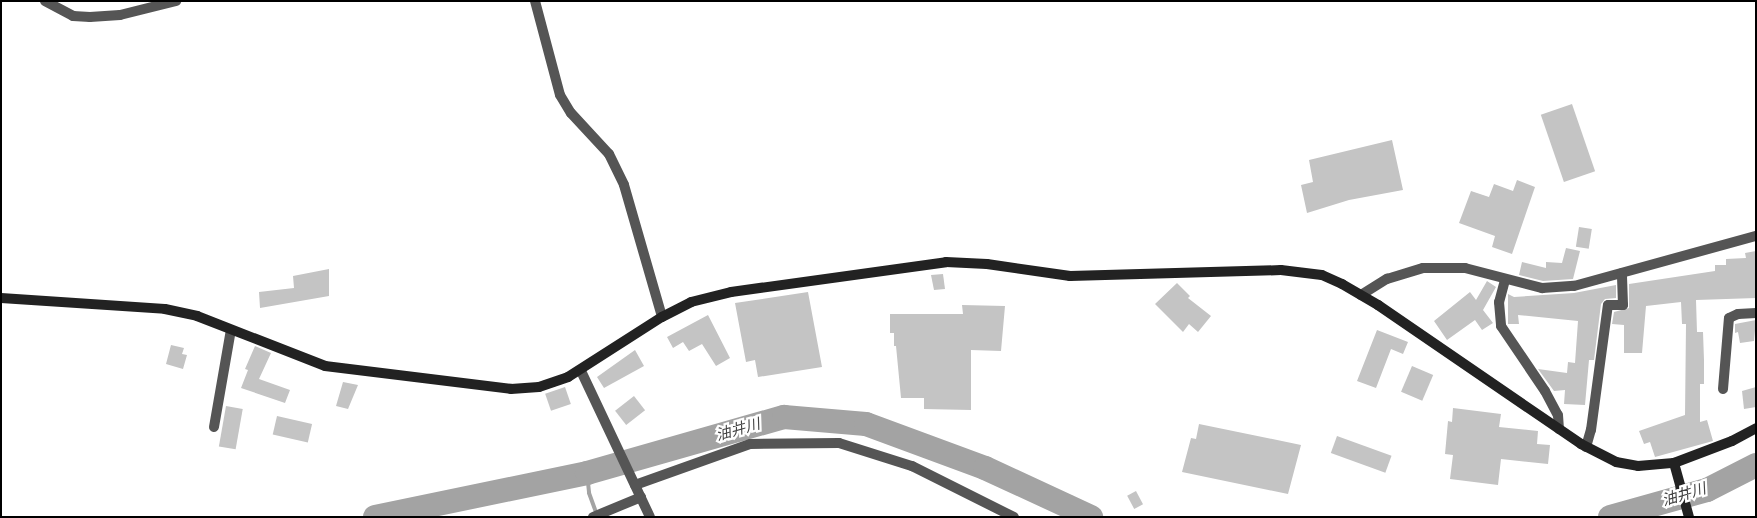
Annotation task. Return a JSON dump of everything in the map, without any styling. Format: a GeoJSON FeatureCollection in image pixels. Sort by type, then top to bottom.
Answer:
{"type":"FeatureCollection","features":[{"type":"Feature","properties":{"kind":"street"},"geometry":{"type":"LineString","coordinates":[[45,1],[74,16],[90,17],[120,15],[176,1]]}},
{"type":"Feature","properties":{"kind":"street"},"geometry":{"type":"LineString","coordinates":[[535,1],[560,95],[571,113],[609,154],[624,185],[662,317]]}},
{"type":"Feature","properties":{"kind":"street"},"geometry":{"type":"LineString","coordinates":[[1361,295],[1387,279],[1423,268],[1465,268],[1505,280],[1542,288],[1574,286],[1756,236]]}},
{"type":"Feature","properties":{"kind":"street"},"geometry":{"type":"LineString","coordinates":[[1,298],[164,309],[197,316],[325,366],[392,376],[511,389],[539,387],[581,371],[662,317],[691,302],[731,292],[946,262],[987,264],[1070,276],[1281,270],[1322,275],[1361,295],[1559,429],[1616,462],[1638,466],[1674,463],[1732,441],[1756,428]]}},
{"type":"Feature","properties":{"kind":"street"},"geometry":{"type":"LineString","coordinates":[[1586,446],[1591,430],[1608,305],[1623,305],[1622,273]]}},
{"type":"Feature","properties":{"kind":"street"},"geometry":{"type":"LineString","coordinates":[[1505,280],[1499,302],[1501,326],[1545,390],[1558,415],[1559,429]]}},
{"type":"Feature","properties":{"kind":"street"},"geometry":{"type":"LineString","coordinates":[[1723,388],[1729,318],[1738,314],[1756,313]]}},
{"type":"Feature","properties":{"kind":"street"},"geometry":{"type":"LineString","coordinates":[[214,427],[231,330]]}},
{"type":"Feature","properties":{"kind":"street"},"geometry":{"type":"LineString","coordinates":[[581,371],[650,517]]}},
{"type":"Feature","properties":{"kind":"street"},"geometry":{"type":"LineString","coordinates":[[635,485],[750,444],[839,443],[912,466],[1014,517]]}},
{"type":"Feature","properties":{"kind":"street"},"geometry":{"type":"LineString","coordinates":[[1674,463],[1677,480],[1689,517]]}},
{"type":"Feature","properties":{"kind":"street"},"geometry":{"type":"LineString","coordinates":[[593,517],[641,497]]}},
{"type":"Feature","properties":{"kind":"building"},"geometry":{"type":"Polygon","coordinates":[[[1572,104],[1595,171],[1564,182],[1541,115],[1572,104]]]}},
{"type":"Feature","properties":{"kind":"building"},"geometry":{"type":"Polygon","coordinates":[[[1392,140],[1403,190],[1349,200],[1307,213],[1301,185],[1313,182],[1309,160],[1392,140]]]}},
{"type":"Feature","properties":{"kind":"building"},"geometry":{"type":"Polygon","coordinates":[[[1517,180],[1535,187],[1512,254],[1492,247],[1495,236],[1459,223],[1471,191],[1489,197],[1494,184],[1513,191],[1517,180]]]}},
{"type":"Feature","properties":{"kind":"building"},"geometry":{"type":"Polygon","coordinates":[[[1579,227],[1592,229],[1589,249],[1576,247],[1579,227]]]}},
{"type":"Feature","properties":{"kind":"building"},"geometry":{"type":"Polygon","coordinates":[[[1566,248],[1580,251],[1573,279],[1543,281],[1519,275],[1522,262],[1546,268],[1546,262],[1562,263],[1566,248]]]}},
{"type":"Feature","properties":{"kind":"building"},"geometry":{"type":"Polygon","coordinates":[[[1756,251],[1756,298],[1696,300],[1697,332],[1703,332],[1704,360],[1704,384],[1700,384],[1700,422],[1707,420],[1713,441],[1655,457],[1650,442],[1644,444],[1639,431],[1685,415],[1686,324],[1682,324],[1681,302],[1646,306],[1642,353],[1624,353],[1624,325],[1612,324],[1614,312],[1629,308],[1629,284],[1715,271],[1715,265],[1726,265],[1726,259],[1746,258],[1745,253],[1756,251]]]}},
{"type":"Feature","properties":{"kind":"building"},"geometry":{"type":"Polygon","coordinates":[[[329,269],[329,296],[260,308],[259,292],[294,288],[293,276],[329,269]]]}},
{"type":"Feature","properties":{"kind":"building"},"geometry":{"type":"Polygon","coordinates":[[[943,274],[945,289],[934,290],[931,275],[943,274]]]}},
{"type":"Feature","properties":{"kind":"building"},"geometry":{"type":"Polygon","coordinates":[[[1487,281],[1496,287],[1483,310],[1493,323],[1482,330],[1475,320],[1447,340],[1434,321],[1470,292],[1476,300],[1487,281]]]}},
{"type":"Feature","properties":{"kind":"building"},"geometry":{"type":"Polygon","coordinates":[[[1177,283],[1190,296],[1188,298],[1211,316],[1198,332],[1189,324],[1183,332],[1155,304],[1177,283]]]}},
{"type":"Feature","properties":{"kind":"building"},"geometry":{"type":"Polygon","coordinates":[[[1616,285],[1616,298],[1605,299],[1601,304],[1594,360],[1589,360],[1585,405],[1564,404],[1565,390],[1554,391],[1538,369],[1567,373],[1568,362],[1575,363],[1578,321],[1518,315],[1519,324],[1508,324],[1508,294],[1514,297],[1574,293],[1616,285]]]}},
{"type":"Feature","properties":{"kind":"building"},"geometry":{"type":"Polygon","coordinates":[[[808,292],[822,367],[758,377],[755,360],[746,362],[735,303],[808,292]]]}},
{"type":"Feature","properties":{"kind":"building"},"geometry":{"type":"Polygon","coordinates":[[[962,305],[1005,306],[1001,351],[971,350],[971,410],[924,409],[924,398],[901,398],[894,333],[890,333],[890,314],[963,314],[962,305]]]}},
{"type":"Feature","properties":{"kind":"building"},"geometry":{"type":"Polygon","coordinates":[[[708,315],[730,358],[716,366],[702,344],[689,351],[683,342],[673,348],[667,337],[708,315]]]}},
{"type":"Feature","properties":{"kind":"building"},"geometry":{"type":"Polygon","coordinates":[[[1756,320],[1754,341],[1740,343],[1738,332],[1735,333],[1735,324],[1756,320]]]}},
{"type":"Feature","properties":{"kind":"building"},"geometry":{"type":"Polygon","coordinates":[[[1377,330],[1408,342],[1403,354],[1391,349],[1376,388],[1357,381],[1377,330]]]}},
{"type":"Feature","properties":{"kind":"building"},"geometry":{"type":"Polygon","coordinates":[[[171,345],[184,348],[182,354],[187,355],[183,369],[166,364],[171,345]]]}},
{"type":"Feature","properties":{"kind":"building"},"geometry":{"type":"Polygon","coordinates":[[[255,346],[271,353],[259,379],[290,390],[285,403],[241,388],[248,370],[245,369],[255,346]]]}},
{"type":"Feature","properties":{"kind":"building"},"geometry":{"type":"Polygon","coordinates":[[[635,350],[644,366],[604,388],[597,377],[635,350]]]}},
{"type":"Feature","properties":{"kind":"building"},"geometry":{"type":"Polygon","coordinates":[[[1412,366],[1433,375],[1422,401],[1401,392],[1412,366]]]}},
{"type":"Feature","properties":{"kind":"building"},"geometry":{"type":"Polygon","coordinates":[[[343,382],[358,385],[348,409],[336,406],[343,382]]]}},
{"type":"Feature","properties":{"kind":"building"},"geometry":{"type":"Polygon","coordinates":[[[565,387],[571,404],[551,411],[545,394],[565,387]]]}},
{"type":"Feature","properties":{"kind":"building"},"geometry":{"type":"Polygon","coordinates":[[[1756,387],[1756,407],[1744,409],[1742,391],[1756,387]]]}},
{"type":"Feature","properties":{"kind":"building"},"geometry":{"type":"Polygon","coordinates":[[[634,396],[645,410],[626,425],[615,411],[634,396]]]}},
{"type":"Feature","properties":{"kind":"building"},"geometry":{"type":"Polygon","coordinates":[[[226,406],[243,409],[236,449],[219,446],[226,406]]]}},
{"type":"Feature","properties":{"kind":"building"},"geometry":{"type":"Polygon","coordinates":[[[1453,408],[1501,414],[1499,427],[1538,431],[1537,444],[1550,445],[1548,464],[1501,459],[1498,485],[1450,479],[1453,455],[1445,454],[1448,421],[1452,422],[1453,408]]]}},
{"type":"Feature","properties":{"kind":"building"},"geometry":{"type":"Polygon","coordinates":[[[277,416],[312,424],[308,443],[273,435],[277,416]]]}},
{"type":"Feature","properties":{"kind":"building"},"geometry":{"type":"Polygon","coordinates":[[[1199,424],[1301,445],[1288,494],[1182,472],[1191,438],[1196,439],[1199,424]]]}},
{"type":"Feature","properties":{"kind":"building"},"geometry":{"type":"Polygon","coordinates":[[[1337,436],[1392,456],[1385,473],[1331,453],[1337,436]]]}},
{"type":"Feature","properties":{"kind":"building"},"geometry":{"type":"Polygon","coordinates":[[[1136,491],[1143,504],[1134,509],[1127,496],[1136,491]]]}},
{"type":"Feature","properties":{"kind":"waterway","name":"油井川"},"geometry":{"type":"LineString","coordinates":[[375,517],[587,473],[784,417],[866,424],[985,468],[1091,517]]}},
{"type":"Feature","properties":{"kind":"waterway","name":"油井川"},"geometry":{"type":"LineString","coordinates":[[1610,517],[1707,490],[1756,465]]}},
{"type":"Feature","properties":{"kind":"waterway"},"geometry":{"type":"LineString","coordinates":[[587,473],[589,493],[597,515]]}}]}
